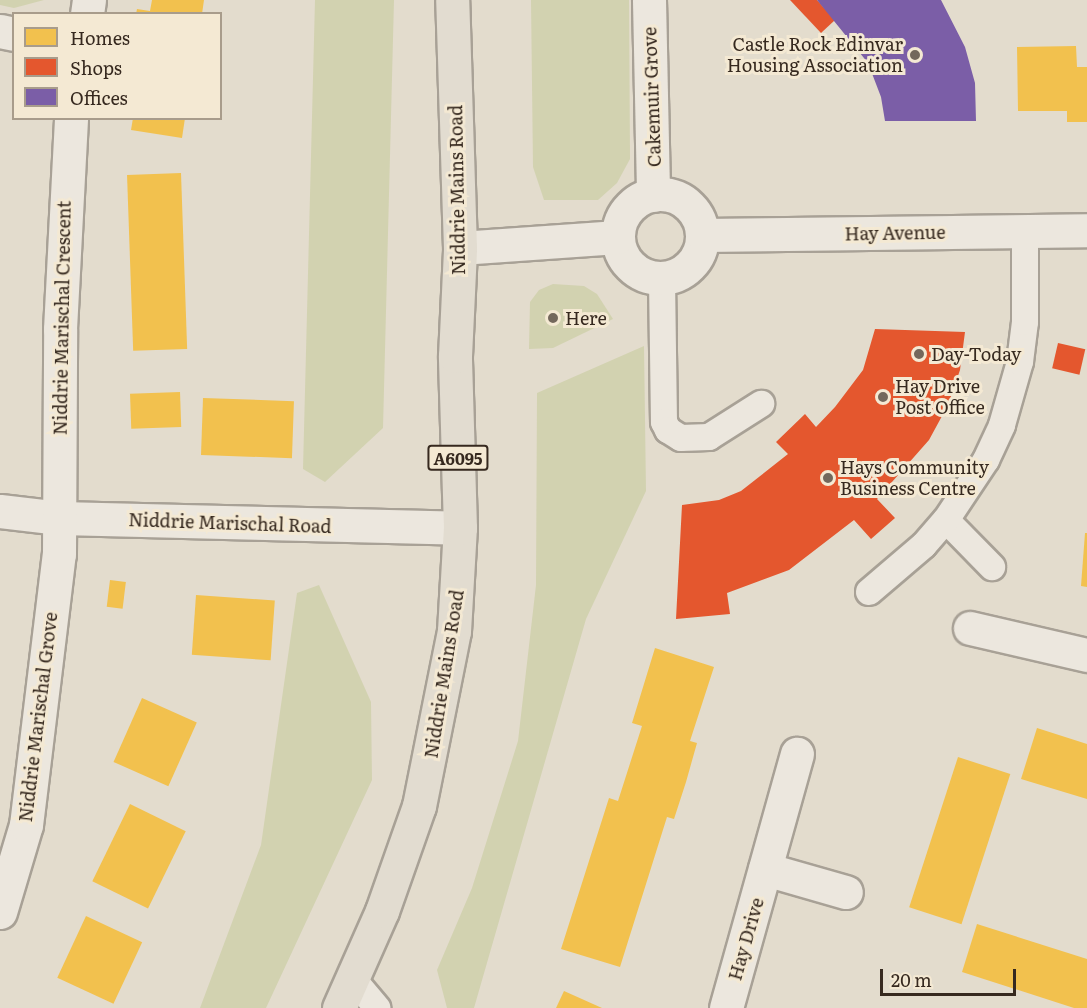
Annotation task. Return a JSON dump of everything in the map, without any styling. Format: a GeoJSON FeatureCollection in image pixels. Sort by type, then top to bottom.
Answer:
{"type":"FeatureCollection","features":[{"type":"Feature","properties":{"kind":"main road","name":"Niddrie Mains Road"},"geometry":{"type":"LineString","coordinates":[[339,1008],[353,979],[404,849],[430,764],[454,631],[460,528],[455,356],[460,248],[452,0]]}},
{"type":"Feature","properties":{"kind":"street","name":"Cakemuir Grove"},"geometry":{"type":"LineString","coordinates":[[649,0],[653,195]]}},
{"type":"Feature","properties":{"kind":"street","name":"Niddrie Marischal Crescent"},"geometry":{"type":"LineString","coordinates":[[60,518],[60,329],[71,120]]}},
{"type":"Feature","properties":{"kind":"street"},"geometry":{"type":"LineString","coordinates":[[653,195],[677,197],[688,204],[703,235],[696,260],[681,273],[662,279],[649,277],[627,262],[618,237],[619,225],[631,205],[653,195]]}},
{"type":"Feature","properties":{"kind":"street","name":"Hay Avenue"},"geometry":{"type":"LineString","coordinates":[[703,235],[1087,230]]}},
{"type":"Feature","properties":{"kind":"street"},"geometry":{"type":"LineString","coordinates":[[460,248],[618,237]]}},
{"type":"Feature","properties":{"kind":"street","name":"Niddrie Marischal Road"},"geometry":{"type":"LineString","coordinates":[[0,511],[60,518],[460,528]]}},
{"type":"Feature","properties":{"kind":"street","name":"Niddrie Marischal Grove"},"geometry":{"type":"LineString","coordinates":[[0,912],[26,825],[59,554],[60,518]]}},
{"type":"Feature","properties":{"kind":"street"},"geometry":{"type":"LineString","coordinates":[[970,628],[1087,655]]}},
{"type":"Feature","properties":{"kind":"street","name":"Hay Drive"},"geometry":{"type":"LineString","coordinates":[[726,1008],[797,754]]}},
{"type":"Feature","properties":{"kind":"street"},"geometry":{"type":"LineString","coordinates":[[765,869],[846,892]]}},
{"type":"Feature","properties":{"kind":"lane"},"geometry":{"type":"LineString","coordinates":[[869,592],[924,546],[946,520],[986,460],[1013,389],[1025,322],[1025,230]]}},
{"type":"Feature","properties":{"kind":"lane"},"geometry":{"type":"LineString","coordinates":[[662,279],[664,422],[668,430],[681,438],[710,437],[761,404]]}},
{"type":"Feature","properties":{"kind":"lane"},"geometry":{"type":"LineString","coordinates":[[946,520],[992,567]]}},
{"type":"Feature","properties":{"kind":"lane"},"geometry":{"type":"LineString","coordinates":[[353,979],[377,1008]]}},
{"type":"Feature","properties":{"kind":"green space"},"geometry":{"type":"Polygon","coordinates":[[[0,0],[44,0],[14,8],[0,5],[0,0]]]}},
{"type":"Feature","properties":{"kind":"green space"},"geometry":{"type":"Polygon","coordinates":[[[315,0],[394,0],[383,428],[325,482],[303,469],[315,0]]]}},
{"type":"Feature","properties":{"kind":"green space"},"geometry":{"type":"Polygon","coordinates":[[[531,0],[629,0],[630,159],[617,183],[598,200],[544,200],[533,167],[531,0]]]}},
{"type":"Feature","properties":{"kind":"green space"},"geometry":{"type":"Polygon","coordinates":[[[553,284],[584,286],[597,294],[613,319],[553,348],[529,349],[530,302],[539,290],[553,284]]]}},
{"type":"Feature","properties":{"kind":"green space"},"geometry":{"type":"Polygon","coordinates":[[[644,346],[646,491],[586,619],[474,1008],[447,1008],[437,970],[472,888],[518,741],[536,585],[537,393],[644,346]]]}},
{"type":"Feature","properties":{"kind":"green space"},"geometry":{"type":"Polygon","coordinates":[[[319,585],[371,702],[372,780],[266,1008],[200,1008],[261,845],[297,593],[319,585]]]}},
{"type":"Feature","properties":{"kind":"building: Homes"},"geometry":{"type":"Polygon","coordinates":[[[152,0],[204,0],[202,12],[136,12],[137,9],[150,11],[152,0]]]}},
{"type":"Feature","properties":{"kind":"building: Homes"},"geometry":{"type":"Polygon","coordinates":[[[1076,46],[1077,67],[1087,67],[1087,122],[1067,122],[1067,111],[1018,111],[1017,47],[1076,46]]]}},
{"type":"Feature","properties":{"kind":"building: Homes"},"geometry":{"type":"Polygon","coordinates":[[[133,120],[185,120],[182,138],[131,130],[133,120]]]}},
{"type":"Feature","properties":{"kind":"building: Homes"},"geometry":{"type":"Polygon","coordinates":[[[181,173],[187,349],[133,351],[127,175],[181,173]]]}},
{"type":"Feature","properties":{"kind":"building: Homes"},"geometry":{"type":"Polygon","coordinates":[[[180,392],[181,427],[131,429],[130,394],[180,392]]]}},
{"type":"Feature","properties":{"kind":"building: Homes"},"geometry":{"type":"Polygon","coordinates":[[[203,398],[294,401],[292,458],[201,455],[203,398]]]}},
{"type":"Feature","properties":{"kind":"building: Homes"},"geometry":{"type":"Polygon","coordinates":[[[1085,533],[1087,533],[1087,587],[1081,586],[1085,533]]]}},
{"type":"Feature","properties":{"kind":"building: Homes"},"geometry":{"type":"Polygon","coordinates":[[[110,580],[126,582],[123,609],[107,607],[110,580]]]}},
{"type":"Feature","properties":{"kind":"building: Homes"},"geometry":{"type":"Polygon","coordinates":[[[196,595],[275,601],[271,660],[192,655],[196,595]]]}},
{"type":"Feature","properties":{"kind":"building: Homes"},"geometry":{"type":"Polygon","coordinates":[[[655,648],[714,667],[690,741],[697,743],[686,782],[674,819],[667,817],[620,967],[561,949],[609,798],[618,801],[642,726],[632,723],[655,648]]]}},
{"type":"Feature","properties":{"kind":"building: Homes"},"geometry":{"type":"Polygon","coordinates":[[[142,698],[197,722],[168,786],[114,762],[142,698]]]}},
{"type":"Feature","properties":{"kind":"building: Homes"},"geometry":{"type":"Polygon","coordinates":[[[1037,728],[1087,744],[1087,799],[1021,779],[1037,728]]]}},
{"type":"Feature","properties":{"kind":"building: Homes"},"geometry":{"type":"Polygon","coordinates":[[[958,757],[1010,774],[961,924],[909,907],[958,757]]]}},
{"type":"Feature","properties":{"kind":"building: Homes"},"geometry":{"type":"Polygon","coordinates":[[[130,804],[186,831],[148,908],[92,881],[130,804]]]}},
{"type":"Feature","properties":{"kind":"building: Homes"},"geometry":{"type":"Polygon","coordinates":[[[86,916],[142,942],[113,1004],[57,978],[86,916]]]}},
{"type":"Feature","properties":{"kind":"building: Homes"},"geometry":{"type":"Polygon","coordinates":[[[977,924],[1087,959],[1087,1008],[1074,1008],[962,972],[977,924]]]}},
{"type":"Feature","properties":{"kind":"building: Homes"},"geometry":{"type":"Polygon","coordinates":[[[564,991],[602,1008],[556,1008],[564,991]]]}},
{"type":"Feature","properties":{"kind":"building: Shops"},"geometry":{"type":"Polygon","coordinates":[[[790,0],[817,0],[835,20],[821,33],[790,0]]]}},
{"type":"Feature","properties":{"kind":"building: Shops","name":"Hays Community Business Centre"},"geometry":{"type":"Polygon","coordinates":[[[875,329],[965,332],[960,370],[948,405],[929,440],[877,499],[895,518],[871,539],[854,520],[789,570],[727,593],[730,614],[676,619],[682,505],[719,500],[741,491],[788,454],[776,442],[805,414],[816,427],[835,407],[863,370],[875,329]]]}},
{"type":"Feature","properties":{"kind":"building: Shops"},"geometry":{"type":"Polygon","coordinates":[[[1058,343],[1085,349],[1079,375],[1052,368],[1058,343]]]}},
{"type":"Feature","properties":{"kind":"building: Offices","name":"Castle Rock Edinvar Housing Association"},"geometry":{"type":"Polygon","coordinates":[[[817,0],[941,0],[965,47],[975,83],[976,121],[885,121],[881,97],[868,63],[817,0]]]}},
{"type":"Feature","properties":{"kind":"place","name":"Castle Rock Edinvar Housing Association"},"geometry":{"type":"Point","coordinates":[915,55]}},
{"type":"Feature","properties":{"kind":"place","name":"Here"},"geometry":{"type":"Point","coordinates":[553,318]}},
{"type":"Feature","properties":{"kind":"place","name":"Day-Today"},"geometry":{"type":"Point","coordinates":[919,354]}},
{"type":"Feature","properties":{"kind":"place","name":"Hay Drive Post Office"},"geometry":{"type":"Point","coordinates":[883,397]}},
{"type":"Feature","properties":{"kind":"place","name":"Hays Community Business Centre"},"geometry":{"type":"Point","coordinates":[828,478]}}]}
